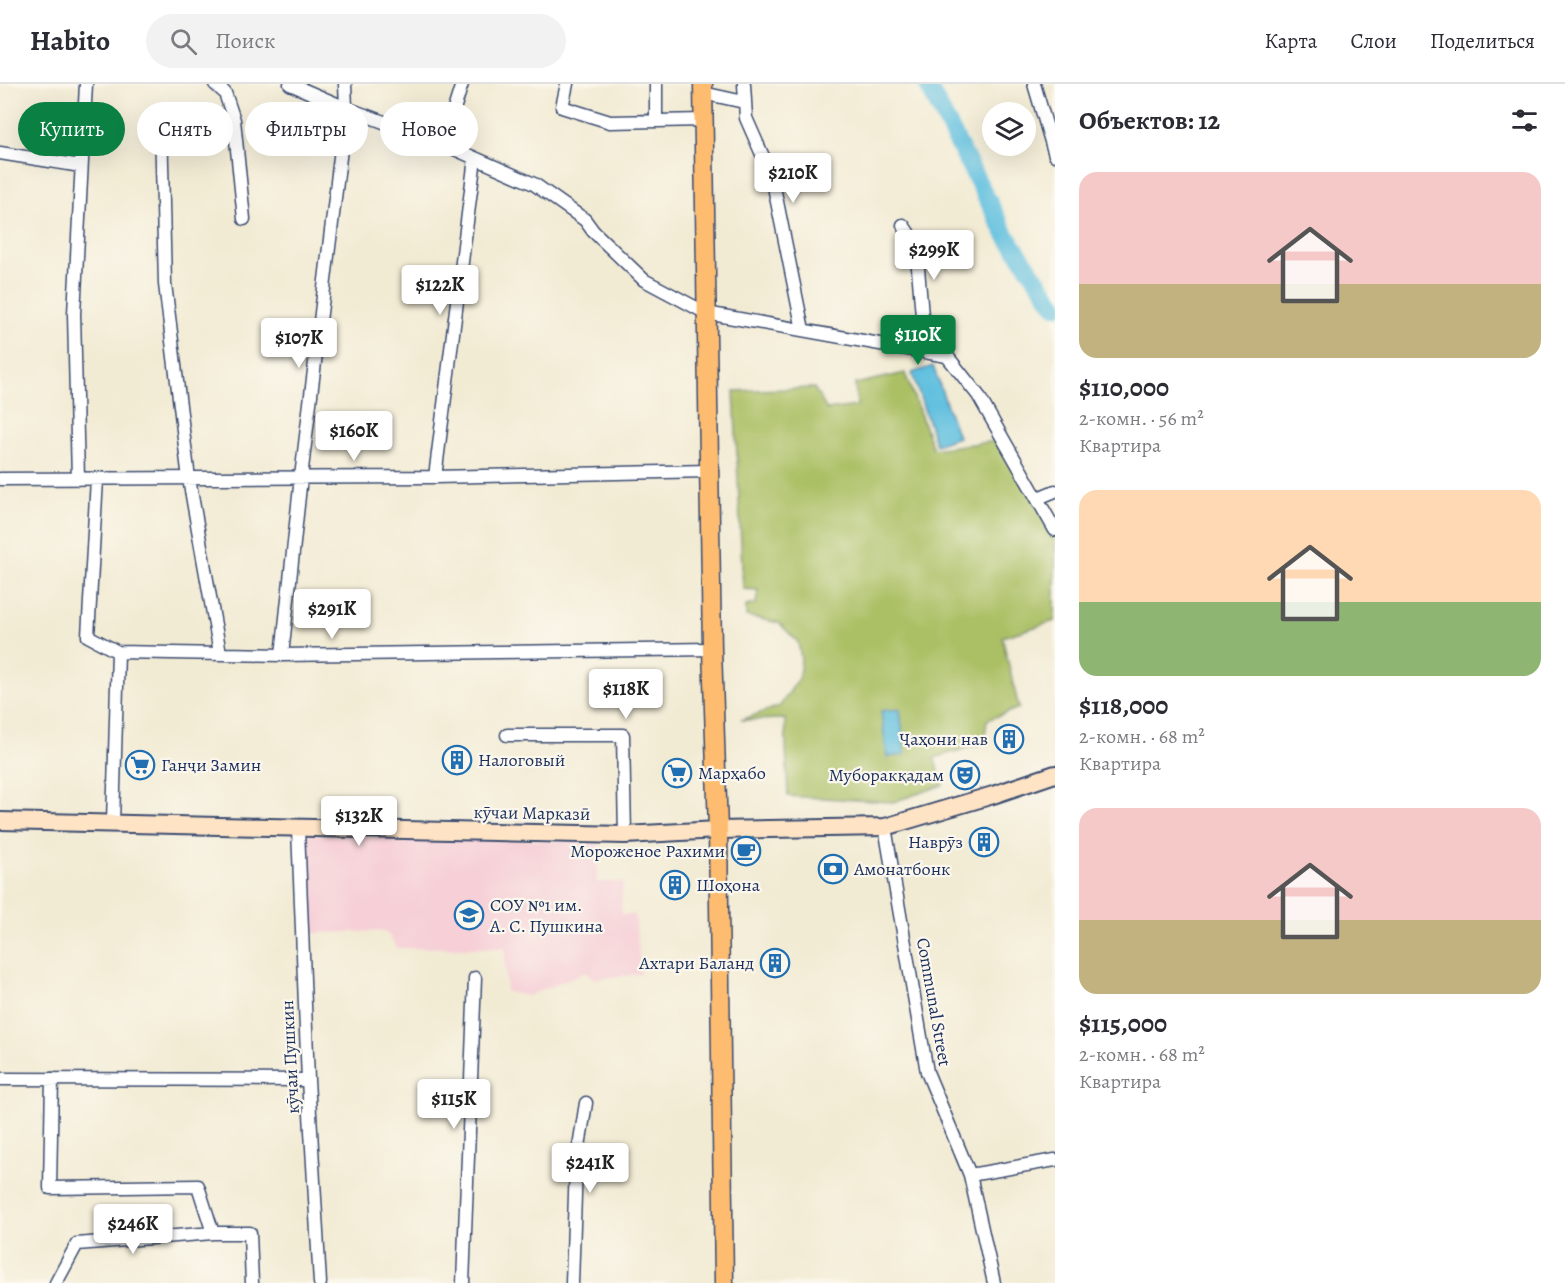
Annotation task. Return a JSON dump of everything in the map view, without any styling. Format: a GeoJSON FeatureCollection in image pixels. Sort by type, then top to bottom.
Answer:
{"type":"FeatureCollection","features":[{"type":"Feature","properties":{"kind":"main road"},"geometry":{"type":"LineString","coordinates":[[703,88],[712,650],[718,830],[724,1283]]}},
{"type":"Feature","properties":{"kind":"main road","name":"кӯчаи Марказӣ"},"geometry":{"type":"LineString","coordinates":[[0,820],[626,835],[718,830],[885,827],[1055,774]]}},
{"type":"Feature","properties":{"kind":"street"},"geometry":{"type":"LineString","coordinates":[[78,479],[74,314],[86,84]]}},
{"type":"Feature","properties":{"kind":"street"},"geometry":{"type":"LineString","coordinates":[[215,84],[225,93],[234,120],[244,219]]}},
{"type":"Feature","properties":{"kind":"street"},"geometry":{"type":"LineString","coordinates":[[290,84],[331,102]]}},
{"type":"Feature","properties":{"kind":"street"},"geometry":{"type":"LineString","coordinates":[[345,84],[345,102]]}},
{"type":"Feature","properties":{"kind":"street"},"geometry":{"type":"LineString","coordinates":[[456,102],[462,84]]}},
{"type":"Feature","properties":{"kind":"street"},"geometry":{"type":"LineString","coordinates":[[567,84],[562,107],[610,122],[704,120]]}},
{"type":"Feature","properties":{"kind":"street"},"geometry":{"type":"LineString","coordinates":[[656,84],[656,121]]}},
{"type":"Feature","properties":{"kind":"street"},"geometry":{"type":"LineString","coordinates":[[744,84],[746,118],[772,177],[803,330]]}},
{"type":"Feature","properties":{"kind":"street"},"geometry":{"type":"LineString","coordinates":[[1034,84],[1055,155]]}},
{"type":"Feature","properties":{"kind":"street"},"geometry":{"type":"LineString","coordinates":[[703,88],[744,102]]}},
{"type":"Feature","properties":{"kind":"street"},"geometry":{"type":"LineString","coordinates":[[220,653],[189,479],[165,284],[161,124],[234,120]]}},
{"type":"Feature","properties":{"kind":"street"},"geometry":{"type":"LineString","coordinates":[[0,153],[81,166]]}},
{"type":"Feature","properties":{"kind":"street"},"geometry":{"type":"LineString","coordinates":[[282,656],[339,156]]}},
{"type":"Feature","properties":{"kind":"street"},"geometry":{"type":"LineString","coordinates":[[470,156],[534,184],[585,220],[593,231],[644,280],[706,313],[947,356],[978,395],[1055,530]]}},
{"type":"Feature","properties":{"kind":"street"},"geometry":{"type":"LineString","coordinates":[[435,477],[475,158]]}},
{"type":"Feature","properties":{"kind":"street"},"geometry":{"type":"LineString","coordinates":[[903,225],[916,244],[925,352]]}},
{"type":"Feature","properties":{"kind":"street"},"geometry":{"type":"LineString","coordinates":[[0,479],[435,477],[709,471]]}},
{"type":"Feature","properties":{"kind":"street"},"geometry":{"type":"LineString","coordinates":[[97,479],[88,636],[118,652],[282,656],[712,650]]}},
{"type":"Feature","properties":{"kind":"street"},"geometry":{"type":"LineString","coordinates":[[1038,498],[1055,491]]}},
{"type":"Feature","properties":{"kind":"street"},"geometry":{"type":"LineString","coordinates":[[114,822],[118,652]]}},
{"type":"Feature","properties":{"kind":"street"},"geometry":{"type":"LineString","coordinates":[[507,735],[623,735],[626,835]]}},
{"type":"Feature","properties":{"kind":"street","name":"Communal Street"},"geometry":{"type":"LineString","coordinates":[[885,827],[927,1072],[970,1175],[994,1283]]}},
{"type":"Feature","properties":{"kind":"street","name":"кӯчаи Пушкин"},"geometry":{"type":"LineString","coordinates":[[298,828],[308,1080],[320,1283]]}},
{"type":"Feature","properties":{"kind":"street"},"geometry":{"type":"LineString","coordinates":[[463,1283],[475,978]]}},
{"type":"Feature","properties":{"kind":"street"},"geometry":{"type":"LineString","coordinates":[[0,1079],[308,1080]]}},
{"type":"Feature","properties":{"kind":"street"},"geometry":{"type":"LineString","coordinates":[[52,1079],[50,1188],[198,1186],[213,1233]]}},
{"type":"Feature","properties":{"kind":"street"},"geometry":{"type":"LineString","coordinates":[[572,1283],[576,1165],[586,1103]]}},
{"type":"Feature","properties":{"kind":"street"},"geometry":{"type":"LineString","coordinates":[[970,1175],[1055,1160]]}},
{"type":"Feature","properties":{"kind":"street"},"geometry":{"type":"LineString","coordinates":[[56,1283],[77,1244],[213,1233],[250,1233],[252,1283]]}},
{"type":"Feature","properties":{"kind":"shaded area","name":"СОУ №1 им. А. С. Пушкина"},"geometry":{"type":"Polygon","coordinates":[[[307,834],[598,842],[597,882],[623,882],[621,914],[635,915],[641,974],[594,979],[585,972],[528,996],[506,992],[505,948],[397,948],[386,931],[311,933],[307,834]]]}},
{"type":"Feature","properties":{"kind":"green space"},"geometry":{"type":"Polygon","coordinates":[[[905,373],[933,449],[1004,440],[1055,534],[1055,621],[1002,637],[1019,708],[987,720],[984,743],[934,758],[943,785],[893,802],[788,796],[785,719],[741,720],[780,706],[799,678],[801,658],[798,642],[779,623],[746,616],[746,606],[756,604],[758,590],[743,589],[734,391],[814,388],[827,410],[857,406],[855,384],[905,373]]]}},
{"type":"Feature","properties":{"kind":"water"},"geometry":{"type":"Polygon","coordinates":[[[933,366],[958,437],[936,445],[912,373],[933,366]]]}},
{"type":"Feature","properties":{"kind":"water"},"geometry":{"type":"Polygon","coordinates":[[[900,709],[905,755],[887,757],[881,711],[900,709]]]}},
{"type":"Feature","properties":{"kind":"waterway"},"geometry":{"type":"LineString","coordinates":[[927,84],[1006,235],[1055,306]]}},
{"type":"Feature","properties":{"kind":"place","name":"Ҷаҳони нав"},"geometry":{"type":"Point","coordinates":[1009,739]}},
{"type":"Feature","properties":{"kind":"place","name":"Налоговый"},"geometry":{"type":"Point","coordinates":[457,760]}},
{"type":"Feature","properties":{"kind":"place","name":"Ганҷи Замин"},"geometry":{"type":"Point","coordinates":[140,765]}},
{"type":"Feature","properties":{"kind":"place","name":"Марҳабо"},"geometry":{"type":"Point","coordinates":[677,773]}},
{"type":"Feature","properties":{"kind":"place","name":"Муборакқадам"},"geometry":{"type":"Point","coordinates":[965,775]}},
{"type":"Feature","properties":{"kind":"place","name":"Наврӯз"},"geometry":{"type":"Point","coordinates":[984,842]}},
{"type":"Feature","properties":{"kind":"place","name":"Мороженое Рахими"},"geometry":{"type":"Point","coordinates":[746,851]}},
{"type":"Feature","properties":{"kind":"place","name":"Амонатбонк"},"geometry":{"type":"Point","coordinates":[833,869]}},
{"type":"Feature","properties":{"kind":"place","name":"Шоҳона"},"geometry":{"type":"Point","coordinates":[675,885]}},
{"type":"Feature","properties":{"kind":"place","name":"СОУ №1 им. А. С. Пушкина"},"geometry":{"type":"Point","coordinates":[469,915]}},
{"type":"Feature","properties":{"kind":"place","name":"Ахтари Баланд"},"geometry":{"type":"Point","coordinates":[775,963]}}]}
